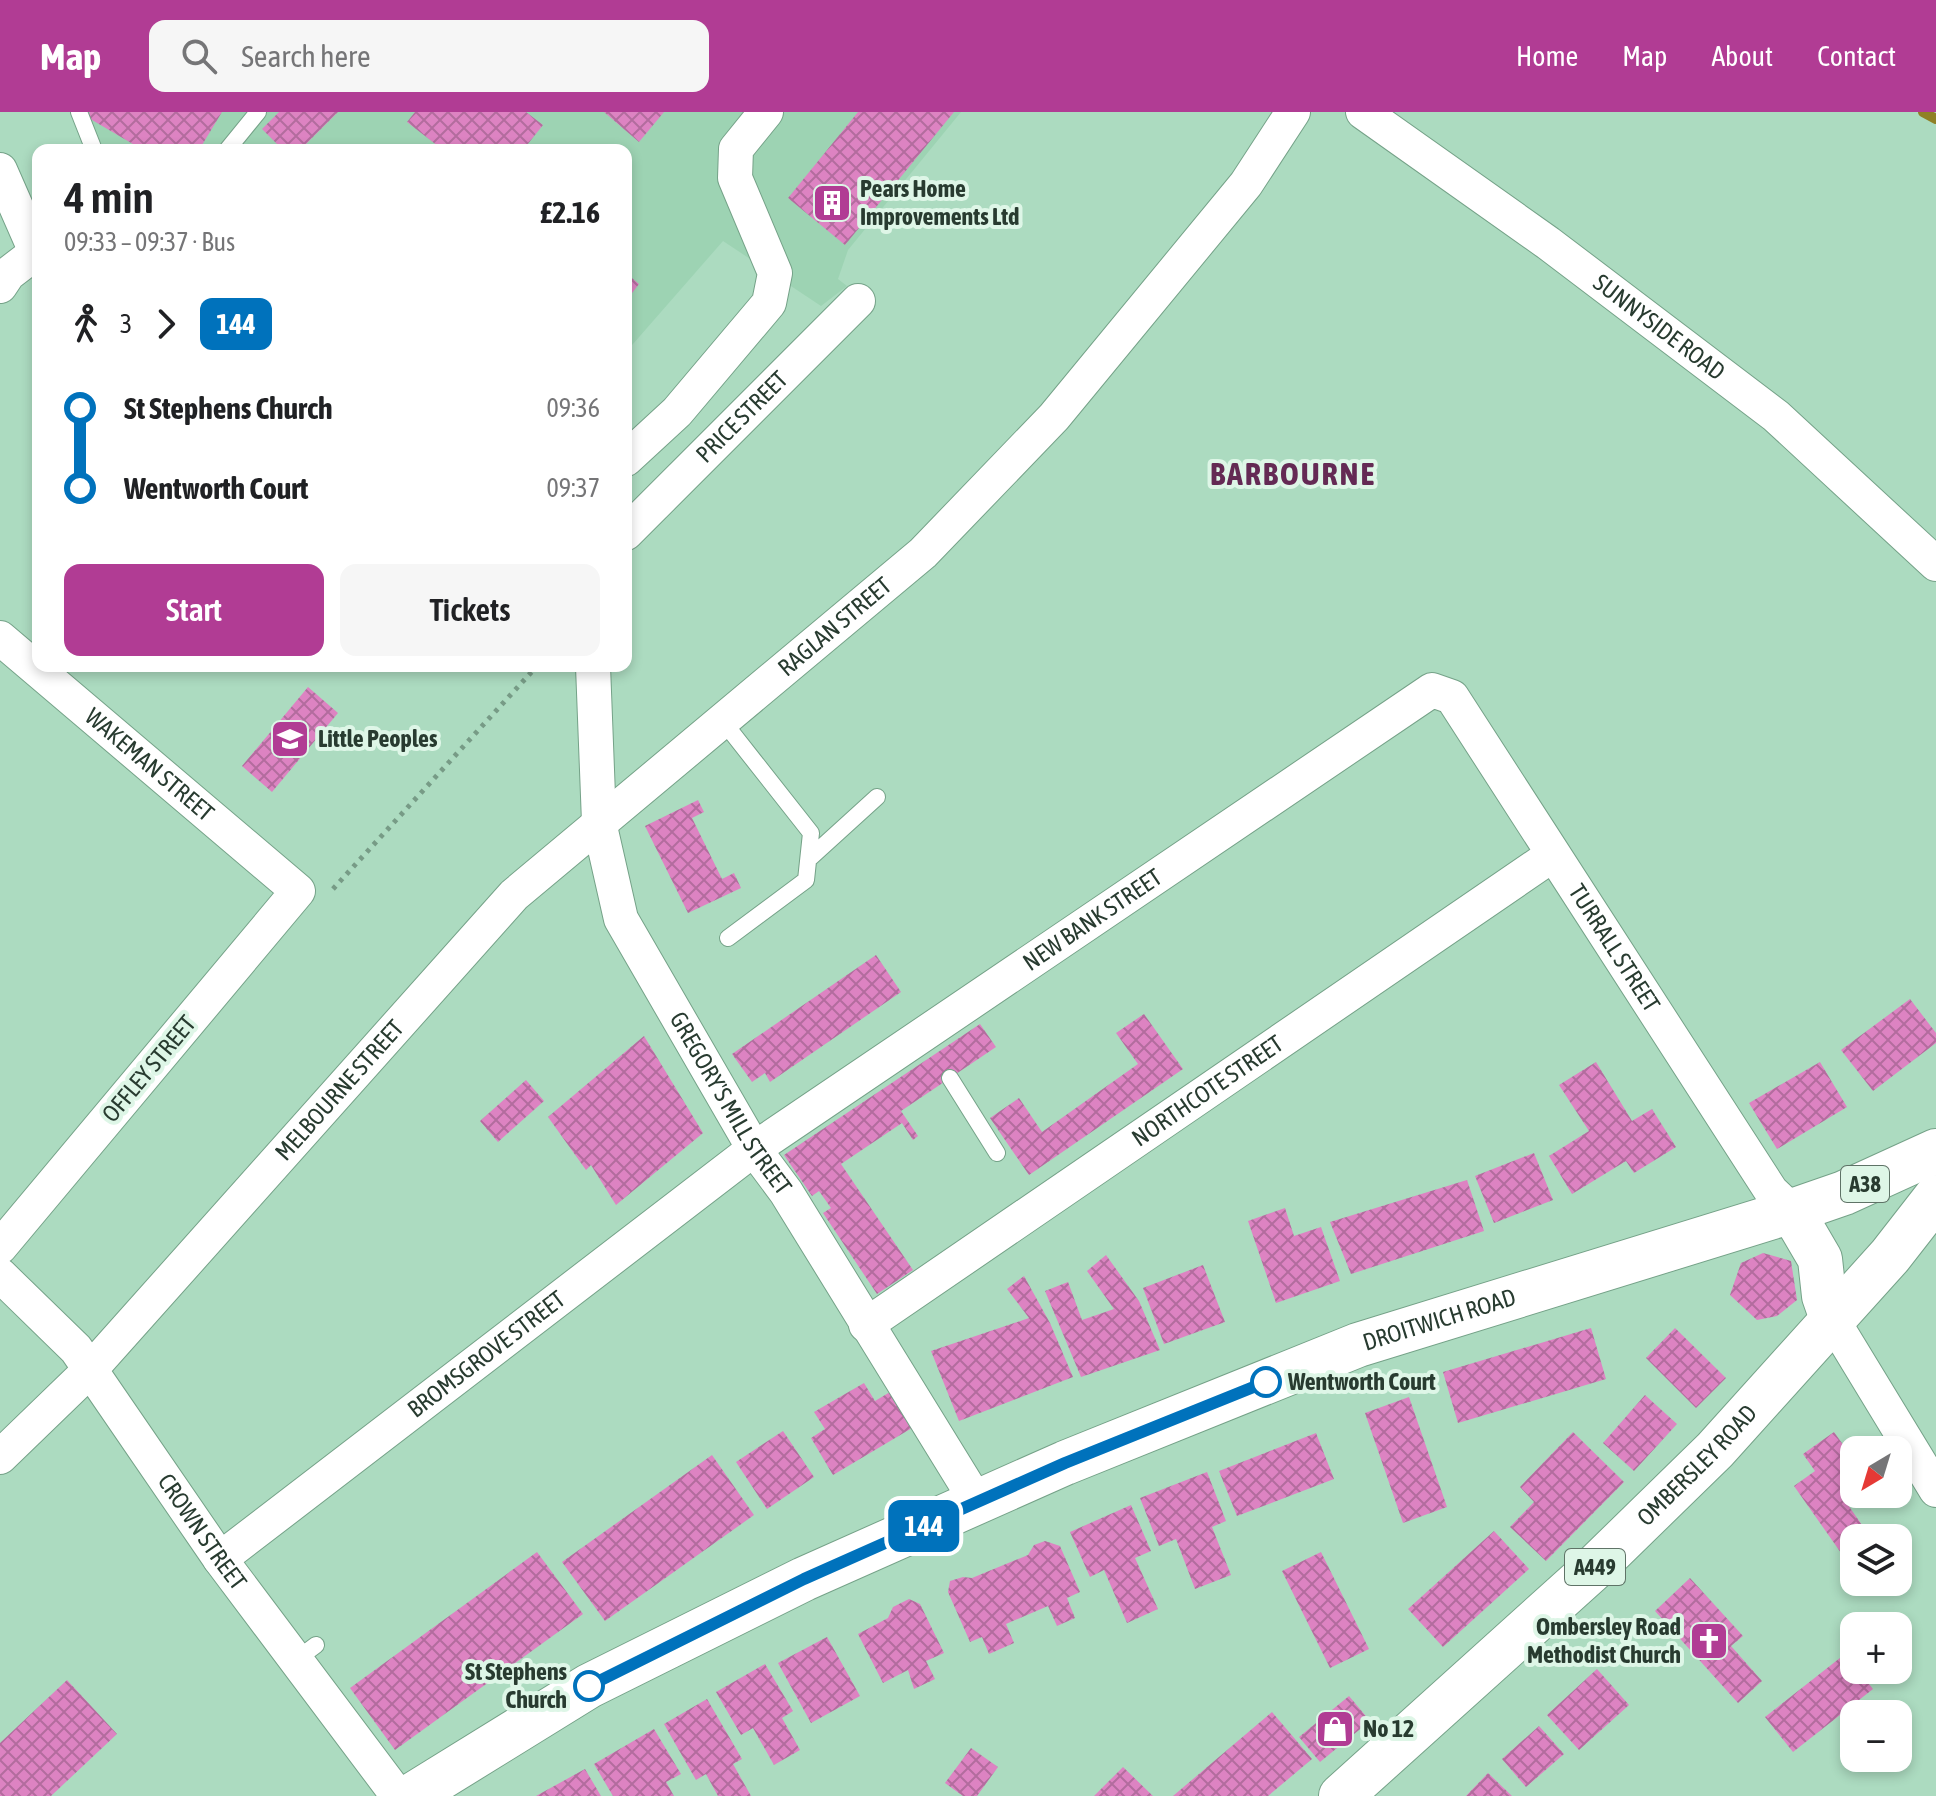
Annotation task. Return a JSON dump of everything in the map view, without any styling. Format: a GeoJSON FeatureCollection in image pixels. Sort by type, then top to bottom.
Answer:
{"type":"FeatureCollection","features":[{"type":"Feature","properties":{"kind":"main road","name":"A38"},"geometry":{"type":"LineString","coordinates":[[1792,1211],[1844,1193],[1936,1151]]}},
{"type":"Feature","properties":{"kind":"main road","name":"A449"},"geometry":{"type":"LineString","coordinates":[[1832,1319],[1936,1197]]}},
{"type":"Feature","properties":{"kind":"main road"},"geometry":{"type":"LineString","coordinates":[[1792,1211],[1820,1259],[1824,1296],[1832,1319]]}},
{"type":"Feature","properties":{"kind":"main road","name":"DROITWICH ROAD"},"geometry":{"type":"LineString","coordinates":[[411,1796],[589,1686],[804,1579],[977,1502],[1358,1345],[1792,1211]]}},
{"type":"Feature","properties":{"kind":"main road","name":"OMBERSLEY ROAD"},"geometry":{"type":"LineString","coordinates":[[1341,1796],[1593,1569],[1715,1450],[1832,1319]]}},
{"type":"Feature","properties":{"kind":"street"},"geometry":{"type":"LineString","coordinates":[[632,453],[677,412],[769,303],[775,273],[735,178],[736,149],[766,112]]}},
{"type":"Feature","properties":{"kind":"street","name":"RAGLAN STREET"},"geometry":{"type":"LineString","coordinates":[[599,822],[923,553],[1054,417],[1246,184],[1293,112]]}},
{"type":"Feature","properties":{"kind":"street","name":"SUNNYSIDE ROAD"},"geometry":{"type":"LineString","coordinates":[[1363,112],[1548,243],[1776,416],[1936,564]]}},
{"type":"Feature","properties":{"kind":"street"},"geometry":{"type":"LineString","coordinates":[[0,170],[32,241]]}},
{"type":"Feature","properties":{"kind":"street"},"geometry":{"type":"LineString","coordinates":[[0,286],[8,274],[32,256]]}},
{"type":"Feature","properties":{"kind":"street","name":"PRICE STREET"},"geometry":{"type":"LineString","coordinates":[[632,527],[858,301]]}},
{"type":"Feature","properties":{"kind":"street","name":"WAKEMAN STREET"},"geometry":{"type":"LineString","coordinates":[[0,638],[32,665]]}},
{"type":"Feature","properties":{"kind":"street","name":"WAKEMAN STREET"},"geometry":{"type":"LineString","coordinates":[[40,672],[298,891]]}},
{"type":"Feature","properties":{"kind":"street","name":"GREGORY'S MILL STREET"},"geometry":{"type":"LineString","coordinates":[[593,672],[599,822],[621,919],[754,1149],[786,1192],[977,1502]]}},
{"type":"Feature","properties":{"kind":"street","name":"TURRALL STREET"},"geometry":{"type":"LineString","coordinates":[[1432,690],[1452,697],[1551,856],[1771,1191],[1792,1211]]}},
{"type":"Feature","properties":{"kind":"street","name":"NEW BANK STREET"},"geometry":{"type":"LineString","coordinates":[[754,1149],[926,1046],[1432,690]]}},
{"type":"Feature","properties":{"kind":"street","name":"MELBOURNE STREET"},"geometry":{"type":"LineString","coordinates":[[0,1457],[90,1370],[514,895],[599,822]]}},
{"type":"Feature","properties":{"kind":"street","name":"NORTHCOTE STREET"},"geometry":{"type":"LineString","coordinates":[[866,1325],[1551,856]]}},
{"type":"Feature","properties":{"kind":"street","name":"OFFLEY STREET"},"geometry":{"type":"LineString","coordinates":[[0,1247],[298,891]]}},
{"type":"Feature","properties":{"kind":"street","name":"BROMSGROVE STREET"},"geometry":{"type":"LineString","coordinates":[[220,1559],[754,1149]]}},
{"type":"Feature","properties":{"kind":"street","name":"CROWN STREET"},"geometry":{"type":"LineString","coordinates":[[0,1275],[76,1349],[220,1559],[306,1653],[398,1796]]}},
{"type":"Feature","properties":{"kind":"street"},"geometry":{"type":"LineString","coordinates":[[1832,1319],[1936,1490]]}},
{"type":"Feature","properties":{"kind":"lane"},"geometry":{"type":"LineString","coordinates":[[79,112],[92,144]]}},
{"type":"Feature","properties":{"kind":"lane"},"geometry":{"type":"LineString","coordinates":[[232,144],[258,112]]}},
{"type":"Feature","properties":{"kind":"lane"},"geometry":{"type":"LineString","coordinates":[[722,720],[811,833],[811,857],[806,880],[728,938]]}},
{"type":"Feature","properties":{"kind":"lane"},"geometry":{"type":"LineString","coordinates":[[811,857],[877,797]]}},
{"type":"Feature","properties":{"kind":"lane"},"geometry":{"type":"LineString","coordinates":[[950,1078],[997,1153]]}},
{"type":"Feature","properties":{"kind":"path"},"geometry":{"type":"LineString","coordinates":[[298,891],[332,890],[532,672]]}},
{"type":"Feature","properties":{"kind":"shaded area"},"geometry":{"type":"Polygon","coordinates":[[[79,112],[961,112],[848,250],[838,279],[847,286],[821,306],[723,241],[632,345],[632,144],[101,144],[79,112]]]}},
{"type":"Feature","properties":{"kind":"building"},"geometry":{"type":"Polygon","coordinates":[[[90,112],[222,112],[203,144],[133,144],[87,117],[90,112]]]}},
{"type":"Feature","properties":{"kind":"building"},"geometry":{"type":"Polygon","coordinates":[[[279,112],[338,112],[306,144],[277,144],[262,129],[279,112]]]}},
{"type":"Feature","properties":{"kind":"building"},"geometry":{"type":"Polygon","coordinates":[[[415,112],[526,112],[543,125],[528,144],[435,144],[407,122],[415,112]]]}},
{"type":"Feature","properties":{"kind":"building"},"geometry":{"type":"Polygon","coordinates":[[[604,112],[664,112],[639,142],[604,112]]]}},
{"type":"Feature","properties":{"kind":"building"},"geometry":{"type":"Polygon","coordinates":[[[858,112],[954,112],[845,245],[788,198],[858,112]]]}},
{"type":"Feature","properties":{"kind":"building"},"geometry":{"type":"Polygon","coordinates":[[[632,278],[639,284],[632,293],[632,278]]]}},
{"type":"Feature","properties":{"kind":"building","name":"Little Peoples"},"geometry":{"type":"Polygon","coordinates":[[[308,687],[338,713],[272,792],[242,766],[308,687]]]}},
{"type":"Feature","properties":{"kind":"building"},"geometry":{"type":"Polygon","coordinates":[[[698,800],[704,812],[692,818],[722,879],[734,873],[741,888],[688,913],[645,826],[698,800]]]}},
{"type":"Feature","properties":{"kind":"building"},"geometry":{"type":"Polygon","coordinates":[[[876,955],[901,992],[770,1082],[765,1073],[752,1082],[732,1054],[876,955]]]}},
{"type":"Feature","properties":{"kind":"building"},"geometry":{"type":"Polygon","coordinates":[[[1910,999],[1936,1033],[1936,1043],[1873,1091],[1841,1050],[1910,999]]]}},
{"type":"Feature","properties":{"kind":"building"},"geometry":{"type":"Polygon","coordinates":[[[1144,1014],[1183,1069],[1029,1175],[990,1118],[1019,1098],[1042,1132],[1138,1064],[1116,1033],[1144,1014]]]}},
{"type":"Feature","properties":{"kind":"building"},"geometry":{"type":"Polygon","coordinates":[[[980,1024],[996,1047],[901,1111],[918,1136],[913,1140],[902,1123],[841,1164],[913,1270],[877,1294],[823,1213],[831,1208],[819,1191],[812,1196],[784,1155],[980,1024]]]}},
{"type":"Feature","properties":{"kind":"building"},"geometry":{"type":"Polygon","coordinates":[[[644,1036],[703,1133],[616,1205],[591,1165],[586,1170],[548,1117],[644,1036]]]}},
{"type":"Feature","properties":{"kind":"building"},"geometry":{"type":"Polygon","coordinates":[[[1596,1062],[1632,1121],[1652,1109],[1676,1147],[1634,1173],[1626,1161],[1572,1194],[1549,1156],[1589,1131],[1559,1085],[1596,1062]]]}},
{"type":"Feature","properties":{"kind":"building"},"geometry":{"type":"Polygon","coordinates":[[[1820,1062],[1847,1107],[1777,1149],[1749,1103],[1820,1062]]]}},
{"type":"Feature","properties":{"kind":"building"},"geometry":{"type":"Polygon","coordinates":[[[526,1080],[544,1101],[498,1142],[480,1121],[526,1080]]]}},
{"type":"Feature","properties":{"kind":"building"},"geometry":{"type":"Polygon","coordinates":[[[1534,1153],[1553,1200],[1494,1223],[1475,1176],[1534,1153]]]}},
{"type":"Feature","properties":{"kind":"building"},"geometry":{"type":"Polygon","coordinates":[[[1467,1180],[1484,1231],[1351,1274],[1330,1222],[1467,1180]]]}},
{"type":"Feature","properties":{"kind":"building"},"geometry":{"type":"Polygon","coordinates":[[[1285,1208],[1294,1236],[1321,1227],[1340,1281],[1276,1303],[1248,1221],[1285,1208]]]}},
{"type":"Feature","properties":{"kind":"building"},"geometry":{"type":"Polygon","coordinates":[[[1763,1253],[1791,1261],[1797,1300],[1777,1316],[1757,1320],[1730,1295],[1741,1263],[1763,1253]]]}},
{"type":"Feature","properties":{"kind":"building"},"geometry":{"type":"Polygon","coordinates":[[[1106,1255],[1139,1301],[1160,1350],[1081,1377],[1045,1291],[1068,1282],[1082,1320],[1114,1309],[1087,1271],[1106,1255]]]}},
{"type":"Feature","properties":{"kind":"building"},"geometry":{"type":"Polygon","coordinates":[[[1203,1265],[1225,1322],[1164,1344],[1143,1288],[1203,1265]]]}},
{"type":"Feature","properties":{"kind":"building"},"geometry":{"type":"Polygon","coordinates":[[[1024,1276],[1050,1323],[1073,1377],[959,1421],[931,1351],[1029,1318],[1007,1289],[1024,1276]]]}},
{"type":"Feature","properties":{"kind":"building"},"geometry":{"type":"Polygon","coordinates":[[[1591,1328],[1606,1379],[1458,1423],[1443,1372],[1591,1328]]]}},
{"type":"Feature","properties":{"kind":"building"},"geometry":{"type":"Polygon","coordinates":[[[1675,1328],[1726,1378],[1696,1408],[1646,1358],[1675,1328]]]}},
{"type":"Feature","properties":{"kind":"building"},"geometry":{"type":"Polygon","coordinates":[[[864,1383],[875,1401],[890,1392],[912,1428],[833,1475],[811,1438],[825,1429],[814,1412],[864,1383]]]}},
{"type":"Feature","properties":{"kind":"building"},"geometry":{"type":"Polygon","coordinates":[[[1645,1395],[1677,1424],[1634,1471],[1603,1443],[1645,1395]]]}},
{"type":"Feature","properties":{"kind":"building"},"geometry":{"type":"Polygon","coordinates":[[[1409,1397],[1447,1507],[1403,1523],[1365,1413],[1409,1397]]]}},
{"type":"Feature","properties":{"kind":"building"},"geometry":{"type":"Polygon","coordinates":[[[783,1431],[814,1477],[767,1509],[736,1462],[783,1431]]]}},
{"type":"Feature","properties":{"kind":"building"},"geometry":{"type":"Polygon","coordinates":[[[1573,1432],[1624,1482],[1546,1561],[1510,1527],[1534,1502],[1520,1487],[1573,1432]]]}},
{"type":"Feature","properties":{"kind":"building"},"geometry":{"type":"Polygon","coordinates":[[[1834,1432],[1840,1440],[1840,1508],[1850,1508],[1861,1524],[1840,1524],[1840,1551],[1794,1486],[1815,1471],[1803,1454],[1834,1432]]]}},
{"type":"Feature","properties":{"kind":"building"},"geometry":{"type":"Polygon","coordinates":[[[1316,1433],[1334,1479],[1237,1516],[1219,1471],[1316,1433]]]}},
{"type":"Feature","properties":{"kind":"building"},"geometry":{"type":"Polygon","coordinates":[[[712,1455],[754,1515],[605,1621],[562,1562],[712,1455]]]}},
{"type":"Feature","properties":{"kind":"building"},"geometry":{"type":"Polygon","coordinates":[[[1207,1472],[1226,1521],[1212,1527],[1231,1575],[1195,1589],[1176,1539],[1159,1546],[1140,1498],[1207,1472]]]}},
{"type":"Feature","properties":{"kind":"building"},"geometry":{"type":"Polygon","coordinates":[[[1131,1505],[1151,1551],[1135,1558],[1158,1609],[1127,1623],[1104,1570],[1090,1577],[1070,1532],[1131,1505]]]}},
{"type":"Feature","properties":{"kind":"building"},"geometry":{"type":"Polygon","coordinates":[[[1494,1531],[1529,1569],[1443,1647],[1408,1609],[1494,1531]]]}},
{"type":"Feature","properties":{"kind":"building"},"geometry":{"type":"Polygon","coordinates":[[[1045,1541],[1060,1546],[1080,1592],[1067,1598],[1075,1618],[1057,1626],[1048,1606],[1006,1624],[1014,1643],[989,1654],[982,1637],[970,1642],[948,1592],[950,1581],[972,1578],[1028,1555],[1034,1545],[1045,1541]]]}},
{"type":"Feature","properties":{"kind":"building"},"geometry":{"type":"Polygon","coordinates":[[[537,1552],[583,1614],[395,1750],[350,1688],[537,1552]]]}},
{"type":"Feature","properties":{"kind":"building"},"geometry":{"type":"Polygon","coordinates":[[[1321,1552],[1369,1649],[1330,1668],[1282,1571],[1321,1552]]]}},
{"type":"Feature","properties":{"kind":"building","name":"Ombersley Road Methodist Church"},"geometry":{"type":"Polygon","coordinates":[[[1690,1578],[1743,1636],[1731,1646],[1762,1681],[1738,1703],[1655,1611],[1690,1578]]]}},
{"type":"Feature","properties":{"kind":"building"},"geometry":{"type":"Polygon","coordinates":[[[909,1599],[920,1604],[944,1653],[926,1661],[935,1679],[914,1689],[908,1670],[883,1683],[858,1634],[888,1618],[893,1607],[909,1599]]]}},
{"type":"Feature","properties":{"kind":"building"},"geometry":{"type":"Polygon","coordinates":[[[827,1637],[860,1696],[811,1723],[778,1663],[827,1637]]]}},
{"type":"Feature","properties":{"kind":"building"},"geometry":{"type":"Polygon","coordinates":[[[1840,1658],[1840,1684],[1869,1684],[1873,1689],[1859,1700],[1840,1700],[1840,1715],[1793,1752],[1765,1717],[1840,1658]]]}},
{"type":"Feature","properties":{"kind":"building"},"geometry":{"type":"Polygon","coordinates":[[[765,1664],[793,1711],[782,1718],[800,1750],[774,1765],[753,1728],[741,1735],[716,1692],[765,1664]]]}},
{"type":"Feature","properties":{"kind":"building"},"geometry":{"type":"Polygon","coordinates":[[[1597,1669],[1629,1705],[1579,1750],[1547,1715],[1597,1669]]]}},
{"type":"Feature","properties":{"kind":"building"},"geometry":{"type":"Polygon","coordinates":[[[67,1680],[117,1734],[51,1796],[0,1796],[0,1743],[67,1680]]]}},
{"type":"Feature","properties":{"kind":"building","name":"No 12"},"geometry":{"type":"Polygon","coordinates":[[[1349,1696],[1370,1721],[1320,1762],[1299,1737],[1349,1696]]]}},
{"type":"Feature","properties":{"kind":"building"},"geometry":{"type":"Polygon","coordinates":[[[707,1699],[742,1759],[733,1764],[751,1796],[718,1796],[706,1774],[696,1780],[664,1724],[707,1699]]]}},
{"type":"Feature","properties":{"kind":"building"},"geometry":{"type":"Polygon","coordinates":[[[1272,1712],[1312,1759],[1268,1796],[1173,1796],[1272,1712]]]}},
{"type":"Feature","properties":{"kind":"building"},"geometry":{"type":"Polygon","coordinates":[[[1539,1726],[1564,1754],[1526,1787],[1502,1759],[1539,1726]]]}},
{"type":"Feature","properties":{"kind":"building"},"geometry":{"type":"Polygon","coordinates":[[[654,1729],[681,1774],[666,1782],[674,1796],[613,1796],[594,1764],[654,1729]]]}},
{"type":"Feature","properties":{"kind":"building"},"geometry":{"type":"Polygon","coordinates":[[[971,1748],[998,1767],[977,1796],[963,1796],[945,1783],[971,1748]]]}},
{"type":"Feature","properties":{"kind":"building"},"geometry":{"type":"Polygon","coordinates":[[[1123,1767],[1153,1796],[1094,1796],[1123,1767]]]}},
{"type":"Feature","properties":{"kind":"building"},"geometry":{"type":"Polygon","coordinates":[[[585,1769],[601,1796],[536,1796],[585,1769]]]}},
{"type":"Feature","properties":{"kind":"building"},"geometry":{"type":"Polygon","coordinates":[[[1488,1773],[1512,1796],[1466,1796],[1488,1773]]]}},
{"type":"Feature","properties":{"kind":"waterway"},"geometry":{"type":"LineString","coordinates":[[1923,112],[1936,119]]}},
{"type":"Feature","properties":{"kind":"bus line","name":"144"},"geometry":{"type":"LineString","coordinates":[[589,1686],[804,1579],[1065,1463],[1266,1382]]}},
{"type":"Feature","properties":{"kind":"place","name":"Pears Home Improvements Ltd"},"geometry":{"type":"Point","coordinates":[832,203]}},
{"type":"Feature","properties":{"kind":"place","name":"Little Peoples"},"geometry":{"type":"Point","coordinates":[290,739]}},
{"type":"Feature","properties":{"kind":"place","name":"Wentworth Court"},"geometry":{"type":"Point","coordinates":[1266,1382]}},
{"type":"Feature","properties":{"kind":"place","name":"Ombersley Road Methodist Church"},"geometry":{"type":"Point","coordinates":[1709,1641]}},
{"type":"Feature","properties":{"kind":"place","name":"St Stephens Church"},"geometry":{"type":"Point","coordinates":[589,1686]}},
{"type":"Feature","properties":{"kind":"place","name":"No 12"},"geometry":{"type":"Point","coordinates":[1335,1729]}},
{"type":"Feature","properties":{"kind":"district","name":"BARBOURNE"},"geometry":{"type":"Point","coordinates":[1293,474]}}]}
